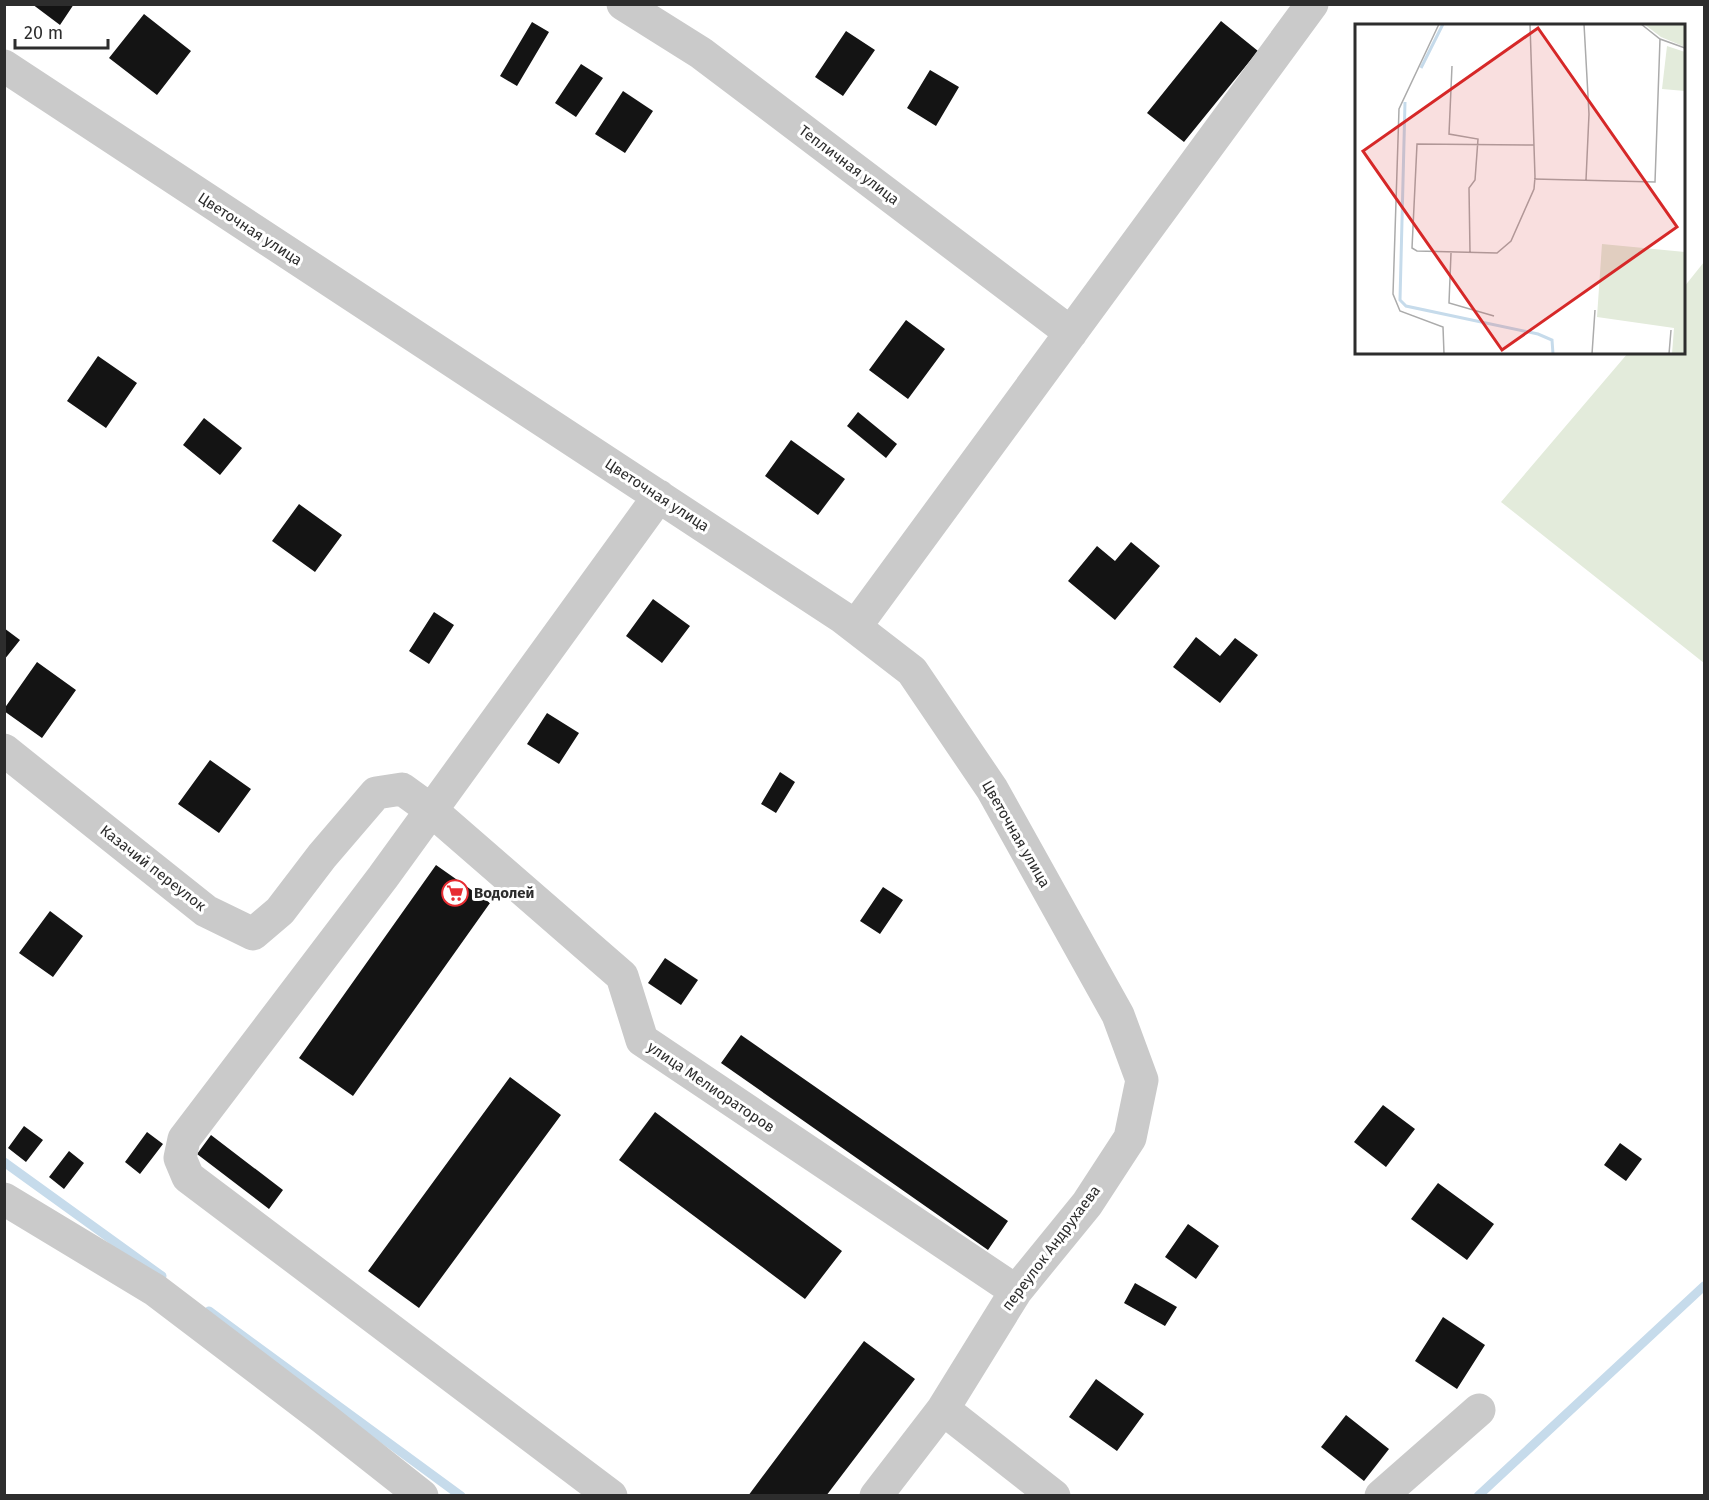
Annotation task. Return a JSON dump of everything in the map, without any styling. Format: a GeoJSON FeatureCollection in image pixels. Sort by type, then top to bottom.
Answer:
{"type":"FeatureCollection","features":[{"type":"Feature","properties":{"kind":"street","name":"Тепличная улица"},"geometry":{"type":"LineString","coordinates":[[623,4],[701,53],[1071,333]]}},
{"type":"Feature","properties":{"kind":"street"},"geometry":{"type":"LineString","coordinates":[[855,627],[1312,4]]}},
{"type":"Feature","properties":{"kind":"street","name":"Цветочная улица"},"geometry":{"type":"LineString","coordinates":[[4,66],[855,627],[912,671],[992,789],[1118,1015],[1142,1080]]}},
{"type":"Feature","properties":{"kind":"street"},"geometry":{"type":"LineString","coordinates":[[611,1496],[188,1177],[180,1158],[183,1139],[383,877],[658,496]]}},
{"type":"Feature","properties":{"kind":"street","name":"Казачий переулок"},"geometry":{"type":"LineString","coordinates":[[4,750],[206,911],[253,934],[280,911],[322,856],[376,793],[402,789],[431,810]]}},
{"type":"Feature","properties":{"kind":"street","name":"улица Мелиораторов"},"geometry":{"type":"LineString","coordinates":[[431,810],[622,976],[642,1040],[1016,1291]]}},
{"type":"Feature","properties":{"kind":"street","name":"переулок Андрухаева"},"geometry":{"type":"LineString","coordinates":[[876,1496],[943,1408],[1016,1291],[1087,1204],[1130,1138],[1142,1080]]}},
{"type":"Feature","properties":{"kind":"street"},"geometry":{"type":"LineString","coordinates":[[4,1199],[155,1290],[422,1496]]}},
{"type":"Feature","properties":{"kind":"street"},"geometry":{"type":"LineString","coordinates":[[943,1408],[1054,1496]]}},
{"type":"Feature","properties":{"kind":"street"},"geometry":{"type":"LineString","coordinates":[[1381,1496],[1479,1410]]}},
{"type":"Feature","properties":{"kind":"green space"},"geometry":{"type":"Polygon","coordinates":[[[1704,262],[1704,663],[1501,502],[1627,354],[1685,354],[1685,286],[1704,262]]]}},
{"type":"Feature","properties":{"kind":"building"},"geometry":{"type":"Polygon","coordinates":[[[32,4],[74,4],[60,25],[32,4]]]}},
{"type":"Feature","properties":{"kind":"building"},"geometry":{"type":"Polygon","coordinates":[[[144,14],[191,51],[157,95],[109,58],[144,14]]]}},
{"type":"Feature","properties":{"kind":"building"},"geometry":{"type":"Polygon","coordinates":[[[1221,21],[1258,51],[1184,142],[1147,113],[1221,21]]]}},
{"type":"Feature","properties":{"kind":"building"},"geometry":{"type":"Polygon","coordinates":[[[532,22],[549,32],[517,86],[500,76],[532,22]]]}},
{"type":"Feature","properties":{"kind":"building"},"geometry":{"type":"Polygon","coordinates":[[[846,31],[875,50],[843,96],[815,77],[846,31]]]}},
{"type":"Feature","properties":{"kind":"building"},"geometry":{"type":"Polygon","coordinates":[[[581,64],[603,78],[576,117],[555,103],[581,64]]]}},
{"type":"Feature","properties":{"kind":"building"},"geometry":{"type":"Polygon","coordinates":[[[930,70],[959,87],[936,126],[907,108],[930,70]]]}},
{"type":"Feature","properties":{"kind":"building"},"geometry":{"type":"Polygon","coordinates":[[[623,91],[653,111],[625,153],[595,134],[623,91]]]}},
{"type":"Feature","properties":{"kind":"building"},"geometry":{"type":"Polygon","coordinates":[[[906,320],[945,349],[908,399],[869,370],[906,320]]]}},
{"type":"Feature","properties":{"kind":"building"},"geometry":{"type":"Polygon","coordinates":[[[98,356],[137,383],[106,428],[67,401],[98,356]]]}},
{"type":"Feature","properties":{"kind":"building"},"geometry":{"type":"Polygon","coordinates":[[[858,412],[897,444],[886,458],[847,426],[858,412]]]}},
{"type":"Feature","properties":{"kind":"building"},"geometry":{"type":"Polygon","coordinates":[[[204,418],[242,448],[220,475],[183,445],[204,418]]]}},
{"type":"Feature","properties":{"kind":"building"},"geometry":{"type":"Polygon","coordinates":[[[791,440],[845,479],[818,515],[765,476],[791,440]]]}},
{"type":"Feature","properties":{"kind":"building"},"geometry":{"type":"Polygon","coordinates":[[[299,504],[342,535],[315,572],[272,541],[299,504]]]}},
{"type":"Feature","properties":{"kind":"building"},"geometry":{"type":"Polygon","coordinates":[[[1131,542],[1160,566],[1115,620],[1068,581],[1097,546],[1115,561],[1131,542]]]}},
{"type":"Feature","properties":{"kind":"building"},"geometry":{"type":"Polygon","coordinates":[[[653,599],[690,626],[662,663],[626,636],[653,599]]]}},
{"type":"Feature","properties":{"kind":"building"},"geometry":{"type":"Polygon","coordinates":[[[434,612],[454,625],[429,664],[409,651],[434,612]]]}},
{"type":"Feature","properties":{"kind":"building"},"geometry":{"type":"Polygon","coordinates":[[[4,628],[20,640],[4,660],[4,628]]]}},
{"type":"Feature","properties":{"kind":"building"},"geometry":{"type":"Polygon","coordinates":[[[1196,637],[1220,656],[1235,638],[1258,655],[1220,703],[1173,667],[1196,637]]]}},
{"type":"Feature","properties":{"kind":"building"},"geometry":{"type":"Polygon","coordinates":[[[37,662],[76,690],[42,738],[4,711],[37,662]]]}},
{"type":"Feature","properties":{"kind":"building"},"geometry":{"type":"Polygon","coordinates":[[[547,713],[579,733],[559,764],[527,744],[547,713]]]}},
{"type":"Feature","properties":{"kind":"building"},"geometry":{"type":"Polygon","coordinates":[[[210,760],[251,789],[219,833],[178,804],[210,760]]]}},
{"type":"Feature","properties":{"kind":"building"},"geometry":{"type":"Polygon","coordinates":[[[780,772],[795,782],[776,813],[761,804],[780,772]]]}},
{"type":"Feature","properties":{"kind":"building"},"geometry":{"type":"Polygon","coordinates":[[[436,865],[490,903],[353,1096],[299,1058],[436,865]]]}},
{"type":"Feature","properties":{"kind":"building"},"geometry":{"type":"Polygon","coordinates":[[[883,887],[903,900],[880,934],[860,921],[883,887]]]}},
{"type":"Feature","properties":{"kind":"building"},"geometry":{"type":"Polygon","coordinates":[[[50,911],[83,936],[53,977],[19,953],[50,911]]]}},
{"type":"Feature","properties":{"kind":"building"},"geometry":{"type":"Polygon","coordinates":[[[665,958],[698,980],[681,1005],[648,983],[665,958]]]}},
{"type":"Feature","properties":{"kind":"building"},"geometry":{"type":"Polygon","coordinates":[[[741,1035],[1008,1221],[988,1250],[721,1063],[741,1035]]]}},
{"type":"Feature","properties":{"kind":"building"},"geometry":{"type":"Polygon","coordinates":[[[510,1077],[561,1115],[419,1308],[368,1271],[510,1077]]]}},
{"type":"Feature","properties":{"kind":"building"},"geometry":{"type":"Polygon","coordinates":[[[1383,1105],[1415,1129],[1386,1167],[1354,1142],[1383,1105]]]}},
{"type":"Feature","properties":{"kind":"building"},"geometry":{"type":"Polygon","coordinates":[[[655,1112],[842,1251],[805,1299],[619,1160],[655,1112]]]}},
{"type":"Feature","properties":{"kind":"building"},"geometry":{"type":"Polygon","coordinates":[[[24,1126],[43,1140],[26,1162],[8,1148],[24,1126]]]}},
{"type":"Feature","properties":{"kind":"building"},"geometry":{"type":"Polygon","coordinates":[[[147,1132],[163,1144],[140,1174],[125,1162],[147,1132]]]}},
{"type":"Feature","properties":{"kind":"building"},"geometry":{"type":"Polygon","coordinates":[[[211,1135],[283,1190],[269,1209],[197,1154],[211,1135]]]}},
{"type":"Feature","properties":{"kind":"building"},"geometry":{"type":"Polygon","coordinates":[[[1620,1143],[1642,1159],[1626,1181],[1604,1165],[1620,1143]]]}},
{"type":"Feature","properties":{"kind":"building"},"geometry":{"type":"Polygon","coordinates":[[[69,1151],[84,1163],[64,1189],[49,1177],[69,1151]]]}},
{"type":"Feature","properties":{"kind":"building"},"geometry":{"type":"Polygon","coordinates":[[[1438,1183],[1494,1224],[1467,1260],[1411,1219],[1438,1183]]]}},
{"type":"Feature","properties":{"kind":"building"},"geometry":{"type":"Polygon","coordinates":[[[1188,1224],[1219,1246],[1196,1279],[1165,1257],[1188,1224]]]}},
{"type":"Feature","properties":{"kind":"building"},"geometry":{"type":"Polygon","coordinates":[[[1135,1283],[1177,1307],[1165,1326],[1124,1303],[1135,1283]]]}},
{"type":"Feature","properties":{"kind":"building"},"geometry":{"type":"Polygon","coordinates":[[[1443,1317],[1485,1345],[1457,1389],[1415,1361],[1443,1317]]]}},
{"type":"Feature","properties":{"kind":"building"},"geometry":{"type":"Polygon","coordinates":[[[864,1341],[915,1379],[826,1496],[748,1496],[864,1341]]]}},
{"type":"Feature","properties":{"kind":"building"},"geometry":{"type":"Polygon","coordinates":[[[1096,1379],[1144,1414],[1117,1451],[1069,1417],[1096,1379]]]}},
{"type":"Feature","properties":{"kind":"building"},"geometry":{"type":"Polygon","coordinates":[[[1346,1415],[1389,1449],[1364,1481],[1321,1447],[1346,1415]]]}},
{"type":"Feature","properties":{"kind":"waterway"},"geometry":{"type":"LineString","coordinates":[[4,1162],[162,1276]]}},
{"type":"Feature","properties":{"kind":"waterway"},"geometry":{"type":"LineString","coordinates":[[1478,1496],[1704,1286]]}},
{"type":"Feature","properties":{"kind":"waterway"},"geometry":{"type":"LineString","coordinates":[[209,1311],[461,1496]]}},
{"type":"Feature","properties":{"kind":"place","name":"Водолей"},"geometry":{"type":"Point","coordinates":[455,893]}}]}
